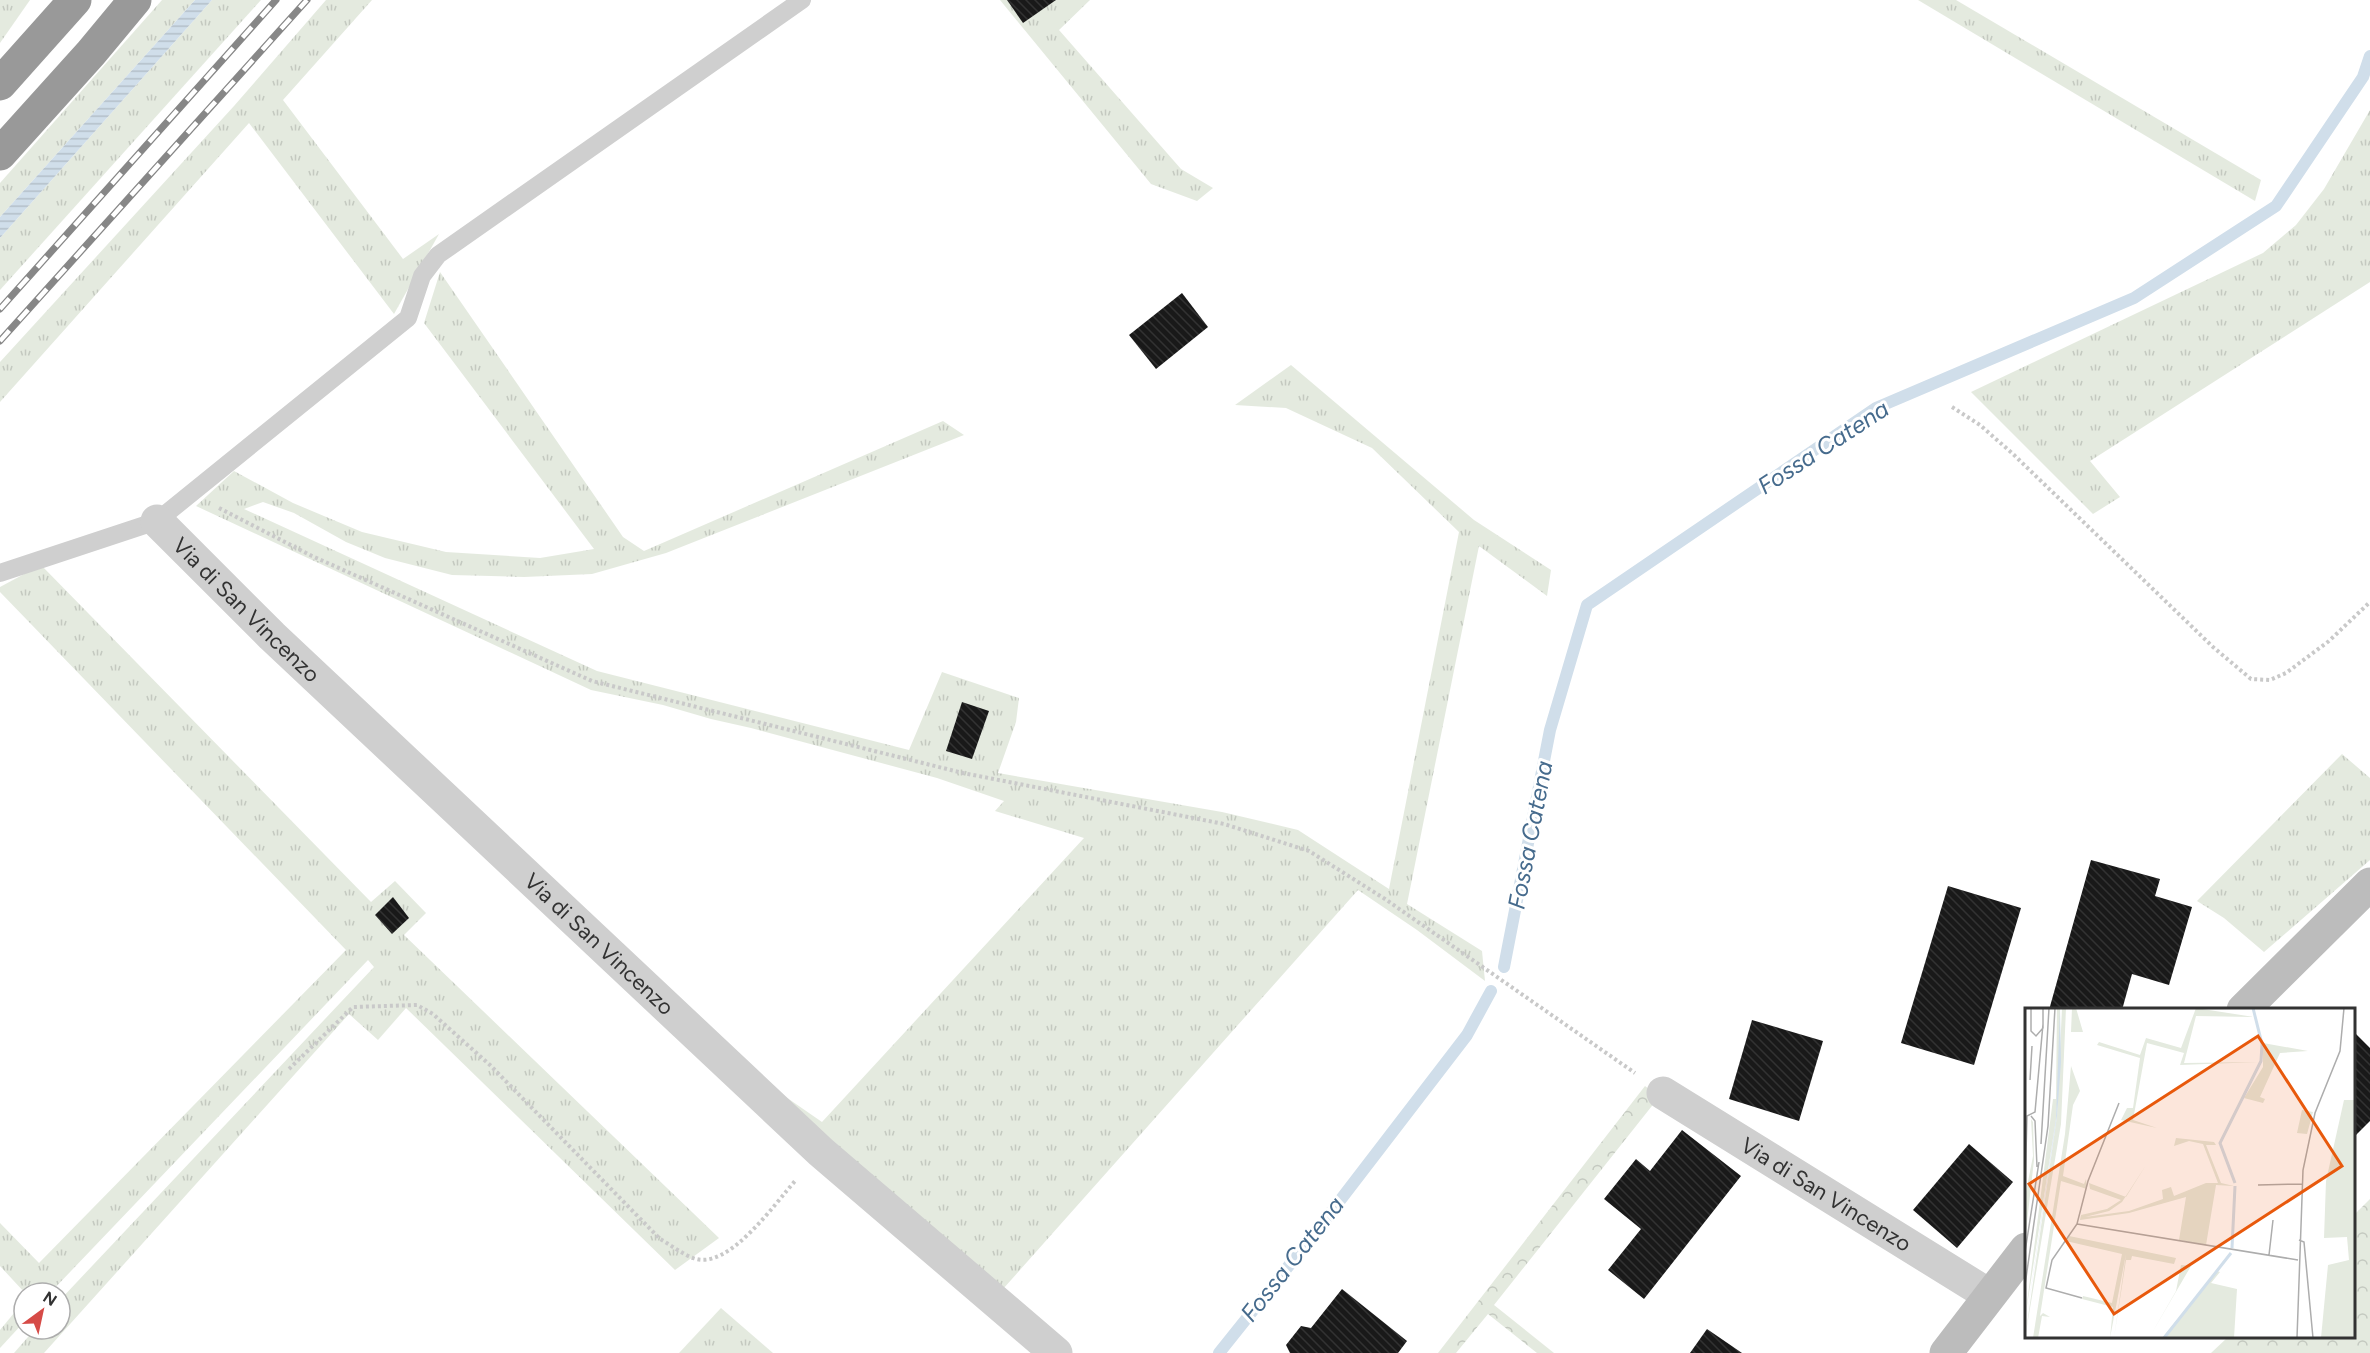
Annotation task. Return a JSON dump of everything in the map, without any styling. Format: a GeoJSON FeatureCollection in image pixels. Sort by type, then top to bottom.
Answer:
{"type":"FeatureCollection","features":[{"type":"Feature","properties":{"kind":"highway"},"geometry":{"type":"LineString","coordinates":[[0,154],[91,53],[135,0]]}},
{"type":"Feature","properties":{"kind":"highway"},"geometry":{"type":"LineString","coordinates":[[0,84],[70,5]]}},
{"type":"Feature","properties":{"kind":"main road"},"geometry":{"type":"LineString","coordinates":[[2245,1008],[2370,884]]}},
{"type":"Feature","properties":{"kind":"main road"},"geometry":{"type":"LineString","coordinates":[[1946,1353],[2025,1250]]}},
{"type":"Feature","properties":{"kind":"street","name":"Via di San Vincenzo"},"geometry":{"type":"LineString","coordinates":[[157,521],[272,636],[821,1152],[1056,1353]]}},
{"type":"Feature","properties":{"kind":"street","name":"Via di San Vincenzo"},"geometry":{"type":"LineString","coordinates":[[1663,1093],[1989,1295]]}},
{"type":"Feature","properties":{"kind":"lane"},"geometry":{"type":"LineString","coordinates":[[0,573],[157,521],[408,318],[422,276],[438,255],[802,0]]}},
{"type":"Feature","properties":{"kind":"path"},"geometry":{"type":"LineString","coordinates":[[1952,407],[1980,425],[2021,461],[2213,647],[2251,679],[2270,680],[2286,673],[2330,641],[2370,602]]}},
{"type":"Feature","properties":{"kind":"path"},"geometry":{"type":"LineString","coordinates":[[191,495],[312,556],[592,681],[963,773],[1224,824],[1309,851],[1385,898],[1663,1093]]}},
{"type":"Feature","properties":{"kind":"path"},"geometry":{"type":"LineString","coordinates":[[289,1069],[353,1007],[417,1005],[433,1014],[490,1065],[660,1239],[694,1259],[717,1258],[735,1248],[821,1152]]}},
{"type":"Feature","properties":{"kind":"green space"},"geometry":{"type":"Polygon","coordinates":[[[0,0],[30,0],[0,43],[0,0]]]}},
{"type":"Feature","properties":{"kind":"green space"},"geometry":{"type":"Polygon","coordinates":[[[162,0],[195,0],[0,217],[0,183],[162,0]]]}},
{"type":"Feature","properties":{"kind":"green space"},"geometry":{"type":"Polygon","coordinates":[[[212,0],[261,0],[0,290],[0,238],[212,0]]]}},
{"type":"Feature","properties":{"kind":"green space"},"geometry":{"type":"Polygon","coordinates":[[[326,0],[372,0],[283,100],[403,259],[439,234],[394,314],[249,123],[0,402],[0,362],[234,106],[326,0]]]}},
{"type":"Feature","properties":{"kind":"green space"},"geometry":{"type":"Polygon","coordinates":[[[1000,0],[1090,0],[1059,30],[1181,169],[1213,188],[1197,201],[1151,184],[1000,0]]]}},
{"type":"Feature","properties":{"kind":"green space"},"geometry":{"type":"Polygon","coordinates":[[[1918,0],[1956,0],[2261,180],[2255,201],[1918,0]]]}},
{"type":"Feature","properties":{"kind":"green space"},"geometry":{"type":"Polygon","coordinates":[[[2370,110],[2370,282],[2090,461],[2120,497],[2093,514],[1971,392],[2263,253],[2296,225],[2324,189],[2370,110]]]}},
{"type":"Feature","properties":{"kind":"green space"},"geometry":{"type":"Polygon","coordinates":[[[440,272],[623,537],[644,551],[943,421],[964,435],[666,553],[592,574],[524,577],[452,575],[385,558],[346,542],[294,513],[263,502],[244,509],[597,671],[909,750],[942,672],[1019,698],[1016,722],[998,773],[1222,812],[1298,830],[1389,889],[1459,532],[1372,448],[1286,408],[1235,405],[1291,365],[1474,520],[1551,570],[1547,596],[1479,546],[1407,904],[1482,951],[1485,981],[1417,930],[1358,890],[1003,1289],[754,1075],[822,1122],[1084,838],[995,811],[1004,801],[937,778],[663,705],[591,690],[196,506],[234,471],[293,503],[362,532],[446,552],[540,558],[594,549],[424,323],[440,272]]]}},
{"type":"Feature","properties":{"kind":"green space"},"geometry":{"type":"Polygon","coordinates":[[[41,565],[371,902],[395,881],[426,913],[404,935],[719,1238],[675,1270],[406,1008],[378,1040],[349,1014],[72,1322],[72,1287],[374,967],[368,960],[61,1281],[14,1281],[0,1266],[0,1223],[39,1263],[346,950],[0,592],[0,587],[41,565]]]}},
{"type":"Feature","properties":{"kind":"green space"},"geometry":{"type":"Polygon","coordinates":[[[2342,754],[2370,778],[2370,860],[2264,952],[2224,918],[2197,901],[2342,754]]]}},
{"type":"Feature","properties":{"kind":"green space"},"geometry":{"type":"Polygon","coordinates":[[[1645,1086],[1659,1097],[1494,1305],[1554,1353],[1537,1353],[1488,1314],[1456,1353],[1438,1353],[1645,1086]]]}},
{"type":"Feature","properties":{"kind":"green space"},"geometry":{"type":"Polygon","coordinates":[[[2370,1199],[2370,1353],[2211,1353],[2227,1338],[2355,1338],[2355,1214],[2370,1199]]]}},
{"type":"Feature","properties":{"kind":"green space"},"geometry":{"type":"Polygon","coordinates":[[[721,1308],[773,1353],[679,1353],[721,1308]]]}},
{"type":"Feature","properties":{"kind":"green space"},"geometry":{"type":"Polygon","coordinates":[[[12,1316],[12,1335],[0,1348],[0,1330],[12,1316]]]}},
{"type":"Feature","properties":{"kind":"green space"},"geometry":{"type":"Polygon","coordinates":[[[24,1341],[55,1341],[44,1353],[14,1353],[24,1341]]]}},
{"type":"Feature","properties":{"kind":"shaded area"},"geometry":{"type":"Polygon","coordinates":[[[195,0],[212,0],[0,238],[0,217],[195,0]]]}},
{"type":"Feature","properties":{"kind":"building"},"geometry":{"type":"Polygon","coordinates":[[[1007,0],[1056,0],[1023,23],[1007,0]]]}},
{"type":"Feature","properties":{"kind":"building"},"geometry":{"type":"Polygon","coordinates":[[[1182,293],[1208,327],[1156,369],[1129,335],[1182,293]]]}},
{"type":"Feature","properties":{"kind":"building"},"geometry":{"type":"Polygon","coordinates":[[[962,702],[989,711],[972,759],[946,751],[962,702]]]}},
{"type":"Feature","properties":{"kind":"building"},"geometry":{"type":"Polygon","coordinates":[[[2091,860],[2160,879],[2155,896],[2192,907],[2169,985],[2132,974],[2123,1008],[2050,1008],[2091,860]]]}},
{"type":"Feature","properties":{"kind":"building"},"geometry":{"type":"Polygon","coordinates":[[[1948,886],[2021,908],[1974,1065],[1901,1043],[1948,886]]]}},
{"type":"Feature","properties":{"kind":"building"},"geometry":{"type":"Polygon","coordinates":[[[393,897],[409,918],[392,934],[375,915],[393,897]]]}},
{"type":"Feature","properties":{"kind":"building"},"geometry":{"type":"Polygon","coordinates":[[[1752,1020],[1823,1041],[1799,1121],[1729,1099],[1752,1020]]]}},
{"type":"Feature","properties":{"kind":"building"},"geometry":{"type":"Polygon","coordinates":[[[2355,1033],[2370,1048],[2370,1121],[2355,1136],[2355,1033]]]}},
{"type":"Feature","properties":{"kind":"building"},"geometry":{"type":"Polygon","coordinates":[[[1682,1130],[1741,1176],[1644,1299],[1608,1270],[1641,1229],[1604,1199],[1636,1159],[1650,1171],[1682,1130]]]}},
{"type":"Feature","properties":{"kind":"building"},"geometry":{"type":"Polygon","coordinates":[[[1969,1144],[2013,1182],[1957,1248],[1913,1210],[1969,1144]]]}},
{"type":"Feature","properties":{"kind":"building"},"geometry":{"type":"Polygon","coordinates":[[[1342,1289],[1407,1341],[1398,1353],[1290,1353],[1286,1345],[1301,1326],[1311,1328],[1342,1289]]]}},
{"type":"Feature","properties":{"kind":"building"},"geometry":{"type":"Polygon","coordinates":[[[1707,1329],[1742,1353],[1690,1353],[1707,1329]]]}},
{"type":"Feature","properties":{"kind":"waterway","name":"Fossa Catena"},"geometry":{"type":"LineString","coordinates":[[1504,967],[1550,730],[1587,605],[1876,408],[2134,298],[2276,206],[2363,77],[2370,56]]}},
{"type":"Feature","properties":{"kind":"waterway","name":"Fossa Catena"},"geometry":{"type":"LineString","coordinates":[[1219,1353],[1315,1233],[1467,1035],[1491,991]]}},
{"type":"Feature","properties":{"kind":"railway"},"geometry":{"type":"LineString","coordinates":[[0,309],[276,0]]}},
{"type":"Feature","properties":{"kind":"railway"},"geometry":{"type":"LineString","coordinates":[[0,341],[307,0]]}}]}
